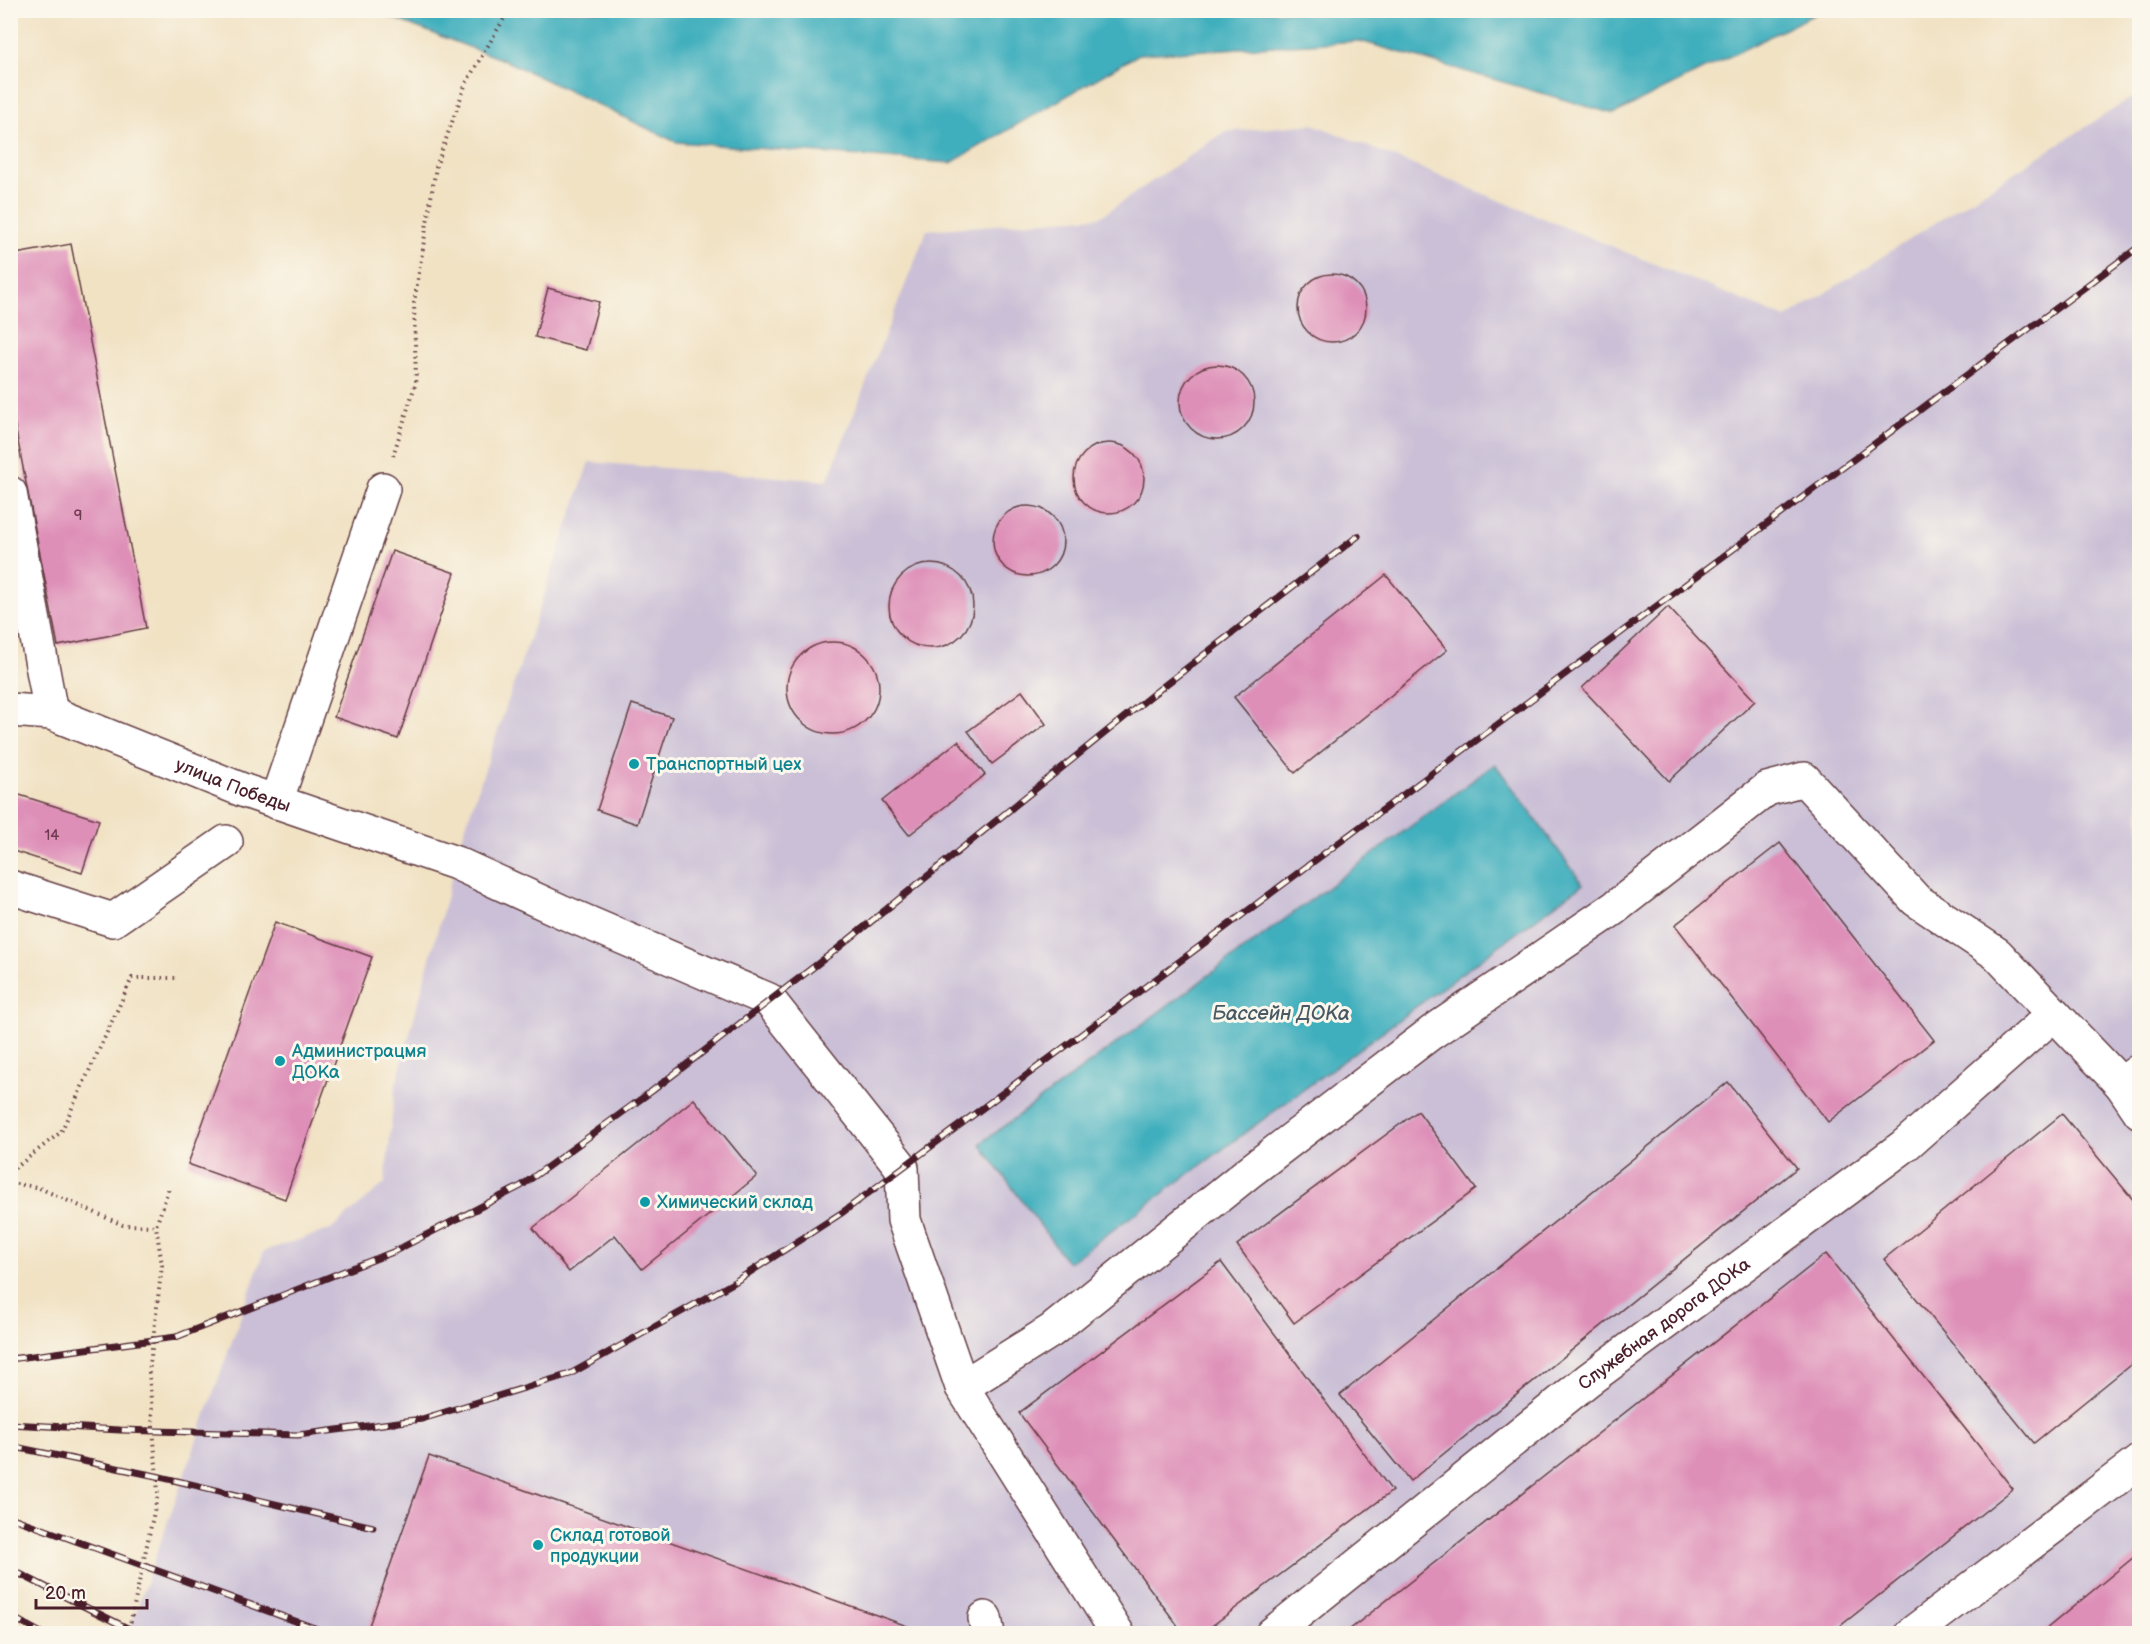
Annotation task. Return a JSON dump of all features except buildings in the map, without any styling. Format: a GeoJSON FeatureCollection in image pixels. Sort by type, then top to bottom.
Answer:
{"type":"FeatureCollection","features":[{"type":"Feature","properties":{"kind":"street"},"geometry":{"type":"LineString","coordinates":[[276,802],[383,489]]}},
{"type":"Feature","properties":{"kind":"street"},"geometry":{"type":"LineString","coordinates":[[10,493],[51,713]]}},
{"type":"Feature","properties":{"kind":"street","name":"улица Победы"},"geometry":{"type":"LineString","coordinates":[[10,710],[51,713],[276,802],[456,863],[563,912],[769,1000],[902,1168],[904,1220],[962,1387],[1118,1634]]}},
{"type":"Feature","properties":{"kind":"street"},"geometry":{"type":"LineString","coordinates":[[962,1387],[1051,1331],[1249,1172],[1422,1040],[1613,909],[1767,789],[1804,779],[1916,900],[1996,954],[2054,1014],[2130,1078],[2139,1112]]}},
{"type":"Feature","properties":{"kind":"street"},"geometry":{"type":"LineString","coordinates":[[10,887],[113,920],[226,842]]}},
{"type":"Feature","properties":{"kind":"street","name":"Служебная дорога ДОКа"},"geometry":{"type":"LineString","coordinates":[[1272,1634],[1588,1380],[1904,1146],[2054,1014]]}},
{"type":"Feature","properties":{"kind":"street"},"geometry":{"type":"LineString","coordinates":[[1911,1634],[2139,1461]]}},
{"type":"Feature","properties":{"kind":"path"},"geometry":{"type":"LineString","coordinates":[[383,489],[416,382],[414,303],[436,167],[466,83],[509,10]]}},
{"type":"Feature","properties":{"kind":"path"},"geometry":{"type":"LineString","coordinates":[[10,1172],[62,1132],[132,978],[178,978]]}},
{"type":"Feature","properties":{"kind":"path"},"geometry":{"type":"LineString","coordinates":[[10,1183],[38,1187],[123,1225],[156,1226]]}},
{"type":"Feature","properties":{"kind":"path"},"geometry":{"type":"LineString","coordinates":[[128,1634],[158,1493],[149,1373],[162,1265],[156,1226],[169,1188]]}},
{"type":"Feature","properties":{"kind":"shaded area"},"geometry":{"type":"Polygon","coordinates":[[[2139,93],[2139,1633],[128,1634],[264,1251],[332,1229],[385,1183],[395,1089],[465,828],[589,462],[827,481],[927,230],[1100,217],[1224,132],[1313,124],[1786,318],[2139,93]]]}},
{"type":"Feature","properties":{"kind":"water"},"geometry":{"type":"Polygon","coordinates":[[[374,11],[1821,11],[1614,114],[1360,41],[1139,54],[951,163],[676,142],[506,61],[374,11]]]}},
{"type":"Feature","properties":{"kind":"water","name":"Бассейн ДОКа"},"geometry":{"type":"Polygon","coordinates":[[[1495,764],[1583,884],[1068,1263],[980,1144],[1495,764]]]}},
{"type":"Feature","properties":{"kind":"railway"},"geometry":{"type":"LineString","coordinates":[[10,1424],[298,1435],[422,1419],[570,1374],[733,1283],[843,1212],[2140,246]]}},
{"type":"Feature","properties":{"kind":"railway"},"geometry":{"type":"LineString","coordinates":[[10,1359],[176,1337],[393,1252],[521,1186],[652,1091],[837,949],[1152,695],[1358,536]]}},
{"type":"Feature","properties":{"kind":"railway"},"geometry":{"type":"LineString","coordinates":[[10,1446],[156,1476],[373,1527]]}},
{"type":"Feature","properties":{"kind":"railway"},"geometry":{"type":"LineString","coordinates":[[10,1517],[328,1633]]}},
{"type":"Feature","properties":{"kind":"railway"},"geometry":{"type":"LineString","coordinates":[[10,1569],[139,1634]]}},
{"type":"Feature","properties":{"kind":"railway"},"geometry":{"type":"LineString","coordinates":[[10,1616],[43,1634]]}},
{"type":"Feature","properties":{"kind":"place","name":"Транспортный цех"},"geometry":{"type":"Point","coordinates":[634,764]}},
{"type":"Feature","properties":{"kind":"place","name":"Администрацмя ДОКа"},"geometry":{"type":"Point","coordinates":[280,1061]}},
{"type":"Feature","properties":{"kind":"place","name":"Химический склад"},"geometry":{"type":"Point","coordinates":[645,1202]}},
{"type":"Feature","properties":{"kind":"place","name":"Склад готовой продукции"},"geometry":{"type":"Point","coordinates":[538,1545]}}]}
